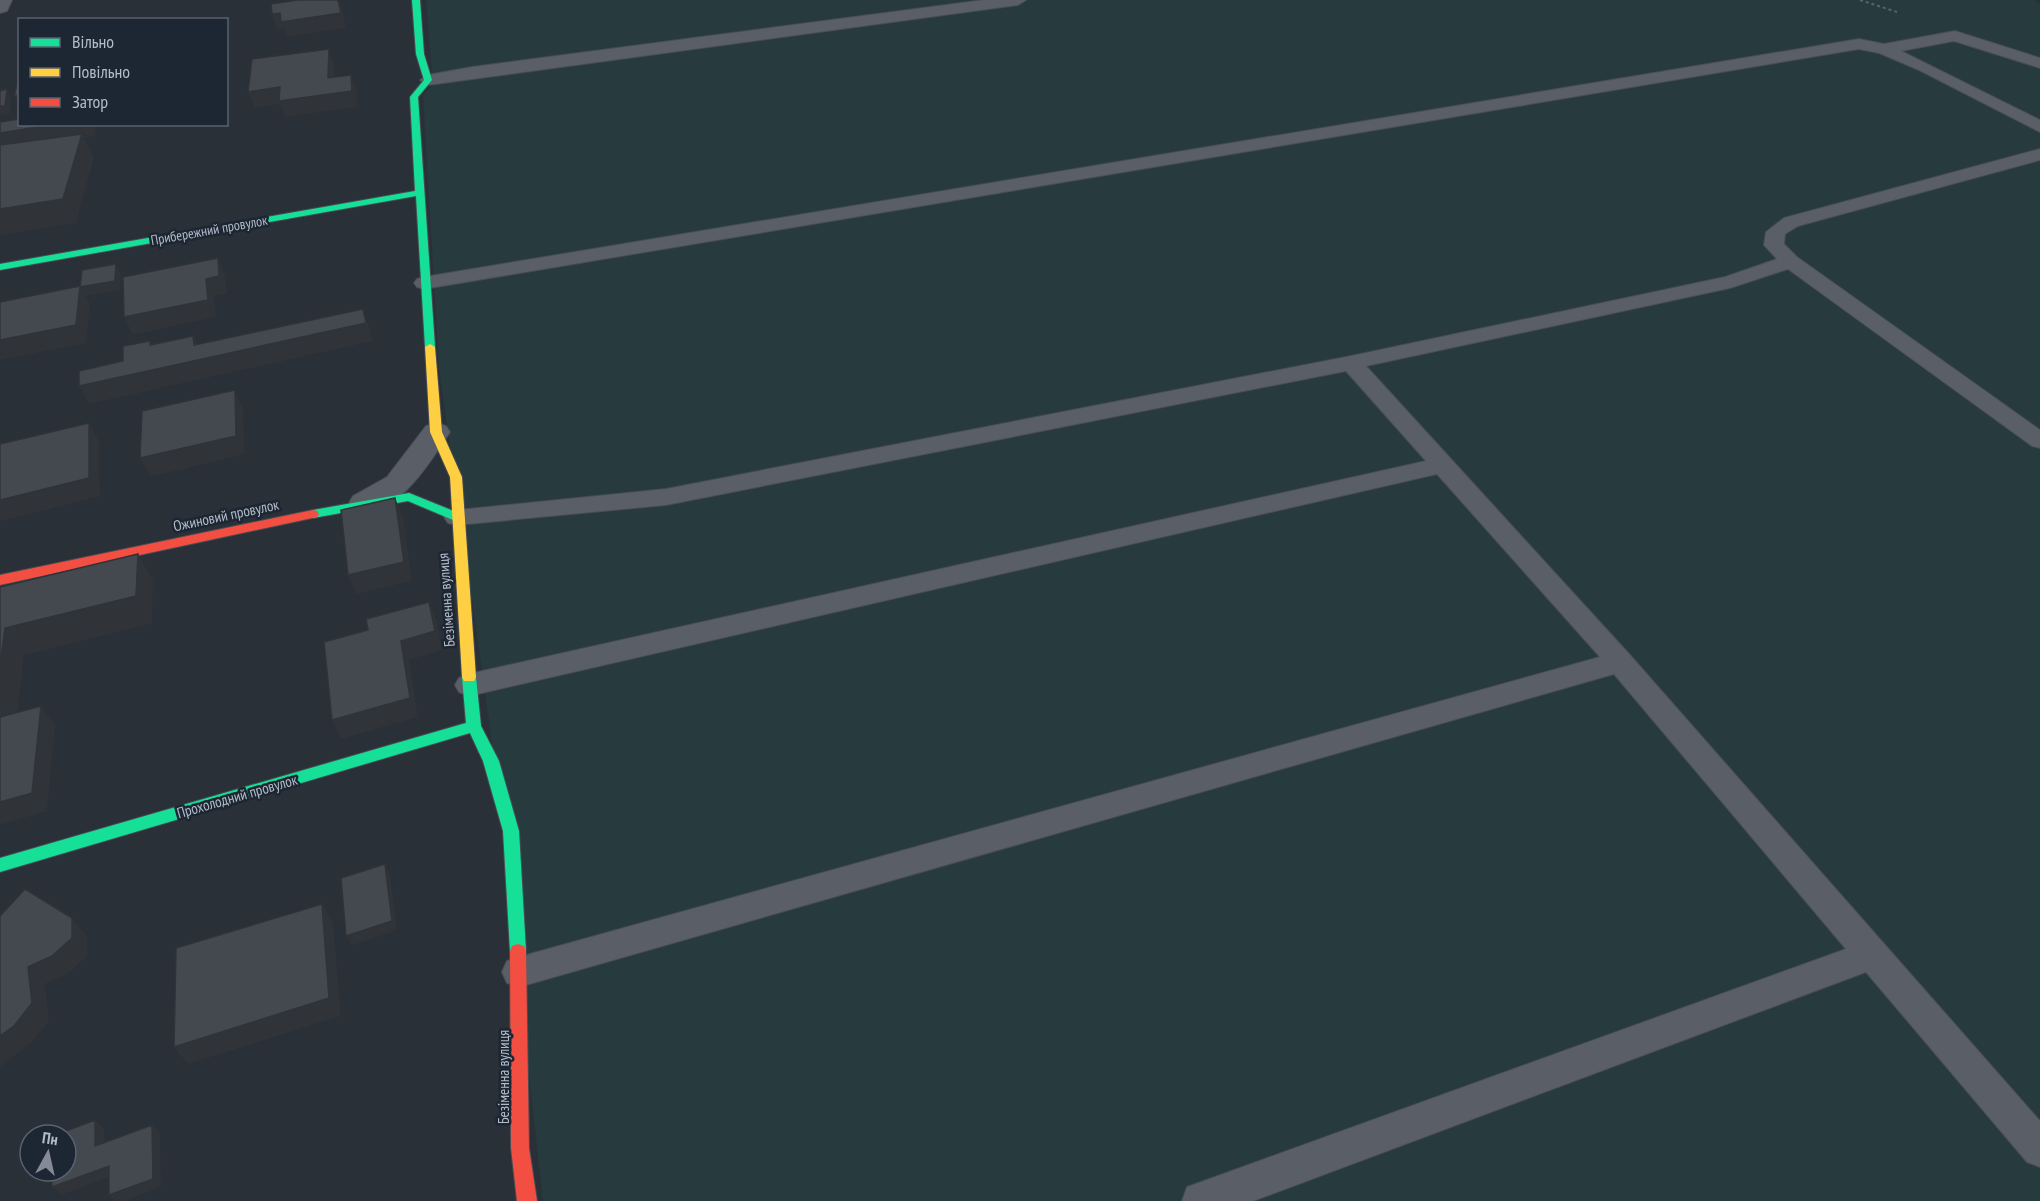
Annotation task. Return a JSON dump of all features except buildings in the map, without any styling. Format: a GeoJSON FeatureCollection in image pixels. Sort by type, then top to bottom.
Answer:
{"type":"FeatureCollection","features":[{"type":"Feature","properties":{"kind":"street"},"geometry":{"type":"LineString","coordinates":[[0,7],[3,0]]}},
{"type":"Feature","properties":{"kind":"street"},"geometry":{"type":"LineString","coordinates":[[416,0],[420,54],[428,80]]}},
{"type":"Feature","properties":{"kind":"street","name":"Безіменна вулиця"},"geometry":{"type":"LineString","coordinates":[[428,80],[414,97],[418,193],[436,432],[456,477],[469,685],[474,726],[491,761],[511,831],[519,972],[520,1148],[527,1201]]}},
{"type":"Feature","properties":{"kind":"street","name":"Прибережний провулок"},"geometry":{"type":"LineString","coordinates":[[0,267],[418,193]]}},
{"type":"Feature","properties":{"kind":"street"},"geometry":{"type":"LineString","coordinates":[[364,503],[398,484],[436,432]]}},
{"type":"Feature","properties":{"kind":"street","name":"Ожиновий провулок"},"geometry":{"type":"LineString","coordinates":[[0,580],[364,503],[409,497],[457,517]]}},
{"type":"Feature","properties":{"kind":"street","name":"Прохолодний провулок"},"geometry":{"type":"LineString","coordinates":[[0,865],[474,726]]}},
{"type":"Feature","properties":{"kind":"lane"},"geometry":{"type":"LineString","coordinates":[[428,80],[472,72],[1018,0]]}},
{"type":"Feature","properties":{"kind":"lane"},"geometry":{"type":"LineString","coordinates":[[1884,49],[1955,36],[2040,63]]}},
{"type":"Feature","properties":{"kind":"lane"},"geometry":{"type":"LineString","coordinates":[[424,283],[1859,44],[1884,49],[1925,67],[2040,127]]}},
{"type":"Feature","properties":{"kind":"lane"},"geometry":{"type":"LineString","coordinates":[[2040,154],[1791,222],[1776,232],[1774,244],[1790,261],[2040,441]]}},
{"type":"Feature","properties":{"kind":"lane"},"geometry":{"type":"LineString","coordinates":[[457,517],[666,497],[1351,363],[1730,282],[1790,261]]}},
{"type":"Feature","properties":{"kind":"lane"},"geometry":{"type":"LineString","coordinates":[[1351,363],[1620,662],[2040,1149]]}},
{"type":"Feature","properties":{"kind":"lane"},"geometry":{"type":"LineString","coordinates":[[469,685],[1441,465]]}},
{"type":"Feature","properties":{"kind":"lane"},"geometry":{"type":"LineString","coordinates":[[519,972],[1620,662]]}},
{"type":"Feature","properties":{"kind":"lane"},"geometry":{"type":"LineString","coordinates":[[1201,1201],[1871,955]]}},
{"type":"Feature","properties":{"kind":"green space"},"geometry":{"type":"Polygon","coordinates":[[[426,0],[2035,0],[2040,4],[2040,1201],[543,1201],[489,720],[439,369],[423,95],[433,85],[426,0]]]}},
{"type":"Feature","properties":{"kind":"traffic: fast"},"geometry":{"type":"LineString","coordinates":[[416,0],[420,54],[428,80],[414,97],[430,347]]}},
{"type":"Feature","properties":{"kind":"traffic: fast"},"geometry":{"type":"LineString","coordinates":[[0,267],[418,193]]}},
{"type":"Feature","properties":{"kind":"traffic: fast"},"geometry":{"type":"LineString","coordinates":[[313,514],[409,497],[457,517]]}},
{"type":"Feature","properties":{"kind":"traffic: fast"},"geometry":{"type":"LineString","coordinates":[[469,677],[474,726],[491,761],[511,831],[518,951]]}},
{"type":"Feature","properties":{"kind":"traffic: fast"},"geometry":{"type":"LineString","coordinates":[[0,865],[474,726]]}},
{"type":"Feature","properties":{"kind":"traffic: slow"},"geometry":{"type":"LineString","coordinates":[[430,347],[436,432],[456,477],[469,677]]}},
{"type":"Feature","properties":{"kind":"traffic: jam"},"geometry":{"type":"LineString","coordinates":[[0,580],[313,514]]}},
{"type":"Feature","properties":{"kind":"traffic: jam"},"geometry":{"type":"LineString","coordinates":[[518,951],[520,1148],[527,1201]]}}]}
